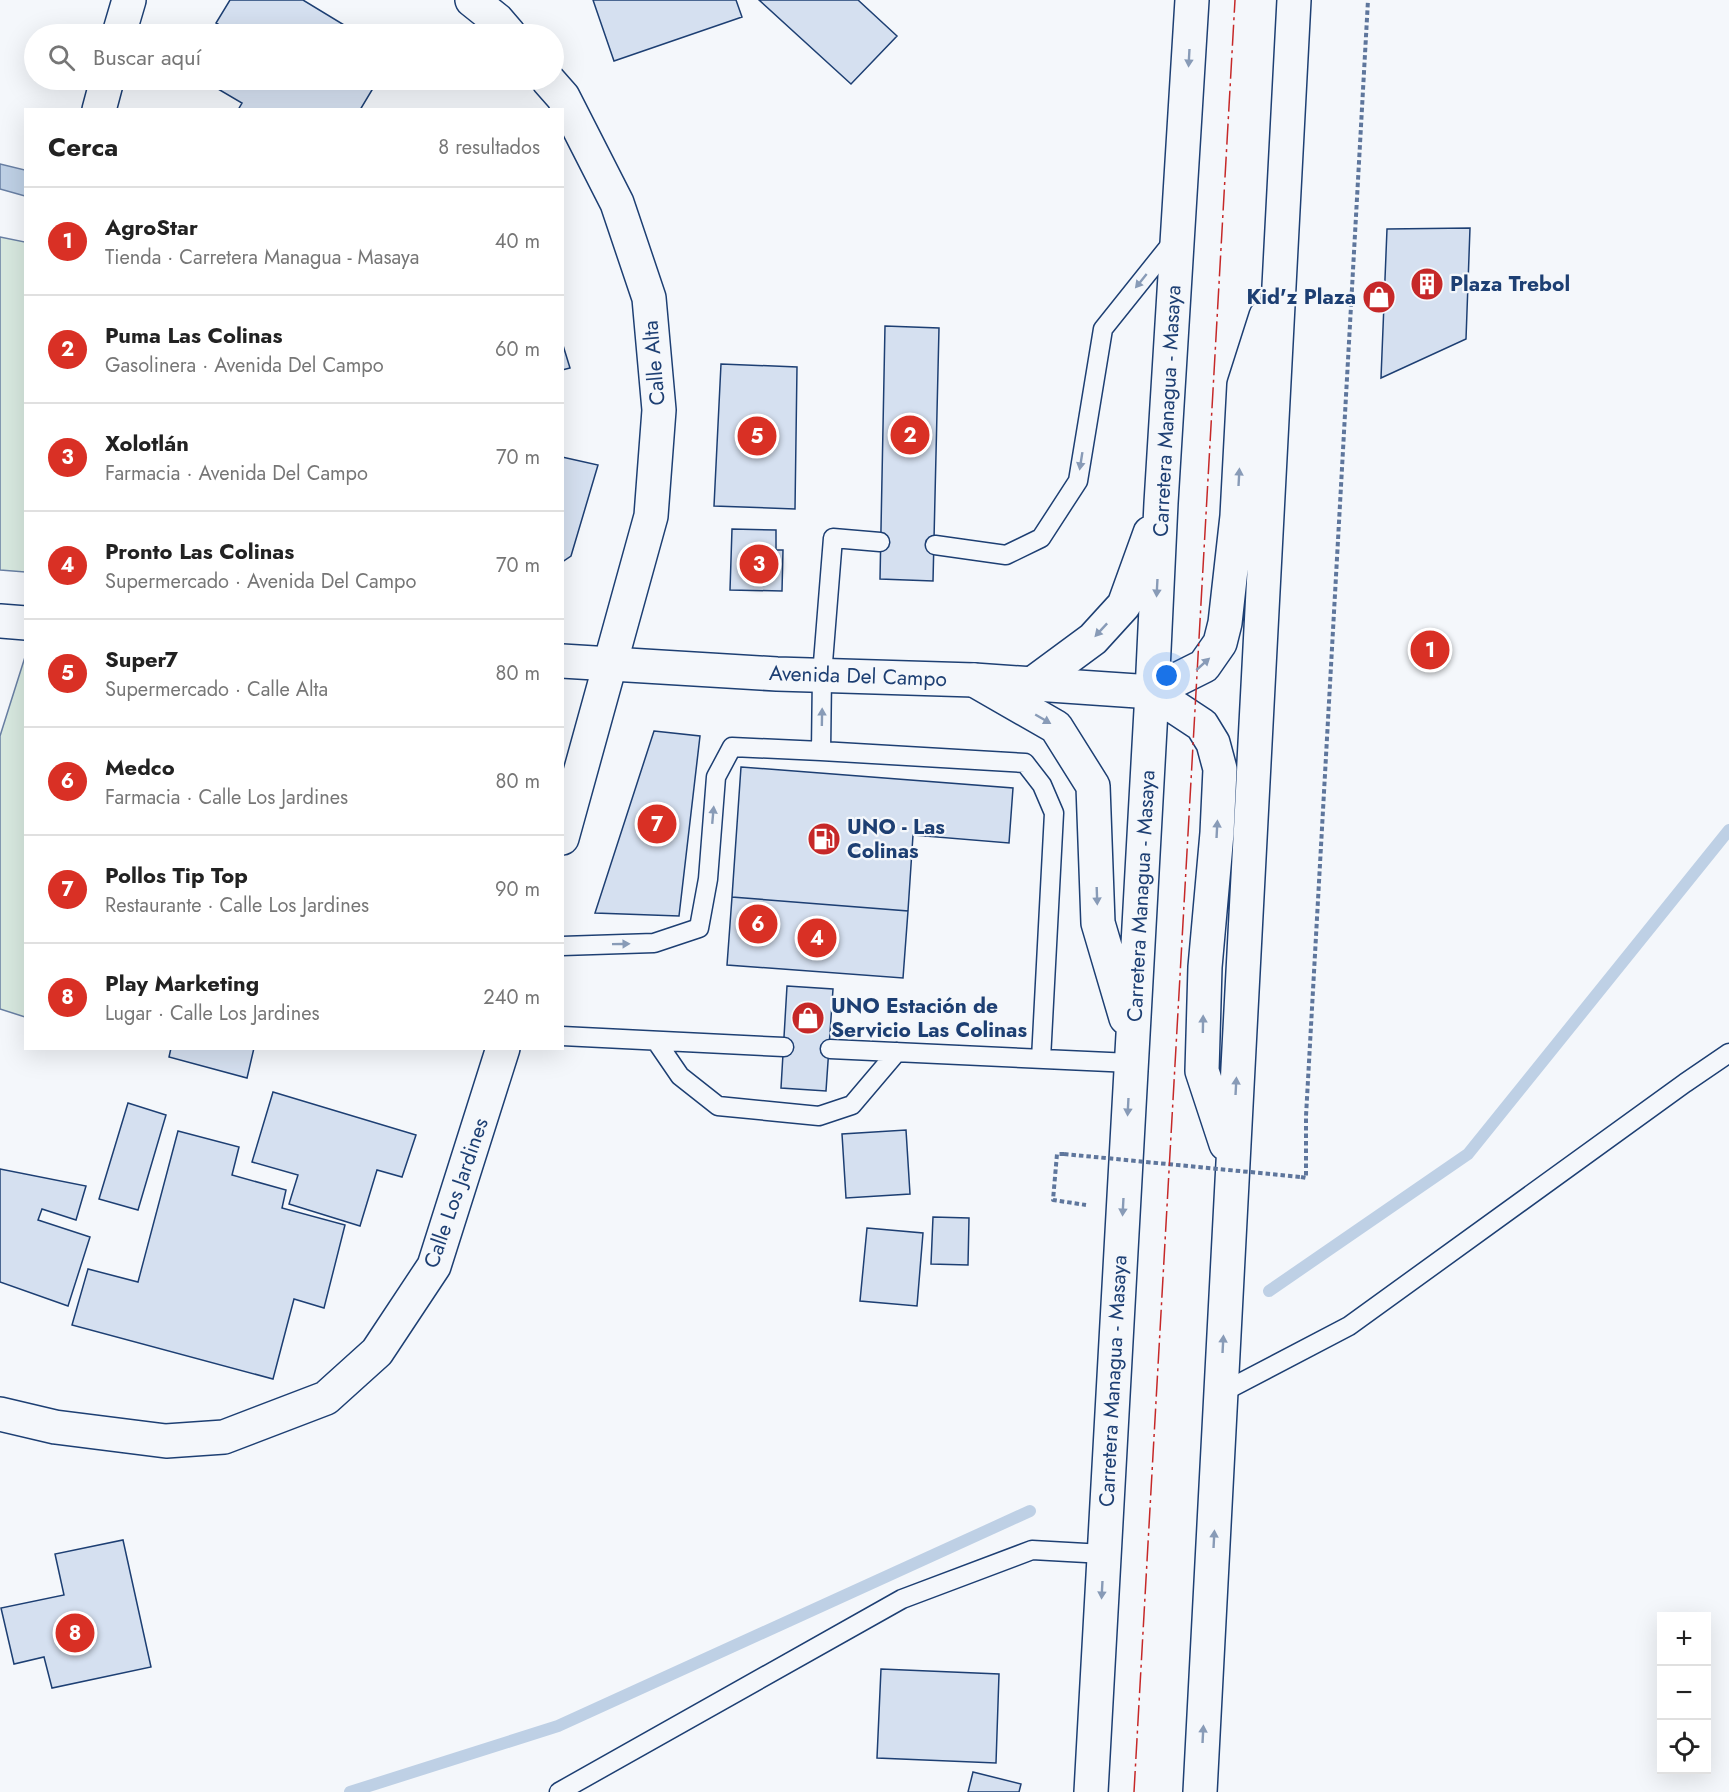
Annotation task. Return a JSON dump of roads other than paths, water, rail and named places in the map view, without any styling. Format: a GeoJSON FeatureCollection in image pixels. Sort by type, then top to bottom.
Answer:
{"type":"FeatureCollection","features":[{"type":"Feature","properties":{"kind":"main road"},"geometry":{"type":"LineString","coordinates":[[122,24],[129,0]]}},
{"type":"Feature","properties":{"kind":"main road"},"geometry":{"type":"LineString","coordinates":[[472,0],[500,24]]}},
{"type":"Feature","properties":{"kind":"main road","name":"Carretera Managua - Masaya"},"geometry":{"type":"LineString","coordinates":[[1091,1792],[1161,503],[1192,0]]}},
{"type":"Feature","properties":{"kind":"main road"},"geometry":{"type":"LineString","coordinates":[[1200,1792],[1294,0]]}},
{"type":"Feature","properties":{"kind":"main road"},"geometry":{"type":"LineString","coordinates":[[100,108],[104,90]]}},
{"type":"Feature","properties":{"kind":"main road","name":"Calle Alta"},"geometry":{"type":"LineString","coordinates":[[557,90],[563,97],[617,203],[649,298],[659,410],[651,516],[609,664]]}},
{"type":"Feature","properties":{"kind":"main road"},"geometry":{"type":"LineString","coordinates":[[1152,692],[1204,666],[1220,643],[1225,623],[1237,516],[1244,385],[1280,274]]}},
{"type":"Feature","properties":{"kind":"main road"},"geometry":{"type":"LineString","coordinates":[[1032,684],[1092,639],[1124,604],[1161,503]]}},
{"type":"Feature","properties":{"kind":"main road"},"geometry":{"type":"LineString","coordinates":[[0,621],[24,623]]}},
{"type":"Feature","properties":{"kind":"main road","name":"Avenida Del Campo"},"geometry":{"type":"LineString","coordinates":[[564,661],[822,675],[974,680],[1152,692]]}},
{"type":"Feature","properties":{"kind":"main road"},"geometry":{"type":"LineString","coordinates":[[564,831],[609,664]]}},
{"type":"Feature","properties":{"kind":"main road"},"geometry":{"type":"LineString","coordinates":[[974,680],[1056,727],[1093,786],[1098,923],[1132,1051]]}},
{"type":"Feature","properties":{"kind":"main road"},"geometry":{"type":"LineString","coordinates":[[1152,692],[1202,725],[1213,744],[1220,769],[1217,833],[1205,967],[1202,1071],[1232,1161]]}},
{"type":"Feature","properties":{"kind":"main road","name":"Calle Los Jardines"},"geometry":{"type":"LineString","coordinates":[[0,1414],[55,1427],[166,1441],[224,1437],[326,1398],[377,1352],[434,1266],[502,1050]]}},
{"type":"Feature","properties":{"kind":"lane"},"geometry":{"type":"LineString","coordinates":[[935,545],[1006,555],[1041,538],[1078,481],[1103,329],[1178,235]]}},
{"type":"Feature","properties":{"kind":"lane"},"geometry":{"type":"LineString","coordinates":[[821,751],[822,675],[833,538],[880,542]]}},
{"type":"Feature","properties":{"kind":"lane"},"geometry":{"type":"LineString","coordinates":[[564,946],[654,943],[699,928],[708,879],[716,777],[732,747],[1025,762],[1042,785],[1054,813],[1041,1059]]}},
{"type":"Feature","properties":{"kind":"lane"},"geometry":{"type":"LineString","coordinates":[[564,1036],[784,1047]]}},
{"type":"Feature","properties":{"kind":"lane"},"geometry":{"type":"LineString","coordinates":[[656,1041],[680,1076],[718,1106],[819,1116],[852,1106],[897,1052]]}},
{"type":"Feature","properties":{"kind":"lane"},"geometry":{"type":"LineString","coordinates":[[830,1049],[1041,1059],[1132,1051]]}},
{"type":"Feature","properties":{"kind":"lane"},"geometry":{"type":"LineString","coordinates":[[1221,1393],[1349,1326],[1666,1096],[1729,1053]]}},
{"type":"Feature","properties":{"kind":"lane"},"geometry":{"type":"LineString","coordinates":[[559,1792],[902,1599],[1032,1550],[1104,1554]]}},
{"type":"Feature","properties":{"kind":"water"},"geometry":{"type":"Polygon","coordinates":[[[0,164],[24,170],[24,196],[0,189],[0,164]]]}},
{"type":"Feature","properties":{"kind":"waterway"},"geometry":{"type":"LineString","coordinates":[[1269,1291],[1468,1154],[1729,830]]}},
{"type":"Feature","properties":{"kind":"waterway"},"geometry":{"type":"LineString","coordinates":[[350,1792],[558,1726],[1030,1511]]}},
{"type":"Feature","properties":{"kind":"place","name":"Plaza Trebol"},"geometry":{"type":"Point","coordinates":[1427,284]}},
{"type":"Feature","properties":{"kind":"place","name":"Kid'z Plaza"},"geometry":{"type":"Point","coordinates":[1379,297]}},
{"type":"Feature","properties":{"kind":"place","name":"Puma Las Colinas"},"geometry":{"type":"Point","coordinates":[910,435]}},
{"type":"Feature","properties":{"kind":"place","name":"Super7"},"geometry":{"type":"Point","coordinates":[757,436]}},
{"type":"Feature","properties":{"kind":"place","name":"Xolotlán"},"geometry":{"type":"Point","coordinates":[759,564]}},
{"type":"Feature","properties":{"kind":"place","name":"AgroStar"},"geometry":{"type":"Point","coordinates":[1430,650]}},
{"type":"Feature","properties":{"kind":"place","name":"Pollos Tip Top"},"geometry":{"type":"Point","coordinates":[657,824]}},
{"type":"Feature","properties":{"kind":"place","name":"UNO - Las Colinas"},"geometry":{"type":"Point","coordinates":[824,839]}},
{"type":"Feature","properties":{"kind":"place","name":"Medco"},"geometry":{"type":"Point","coordinates":[758,924]}},
{"type":"Feature","properties":{"kind":"place","name":"Pronto Las Colinas"},"geometry":{"type":"Point","coordinates":[817,938]}},
{"type":"Feature","properties":{"kind":"place","name":"UNO Estación de Servicio Las Colinas"},"geometry":{"type":"Point","coordinates":[808,1018]}},
{"type":"Feature","properties":{"kind":"place","name":"Play Marketing"},"geometry":{"type":"Point","coordinates":[75,1633]}}]}
